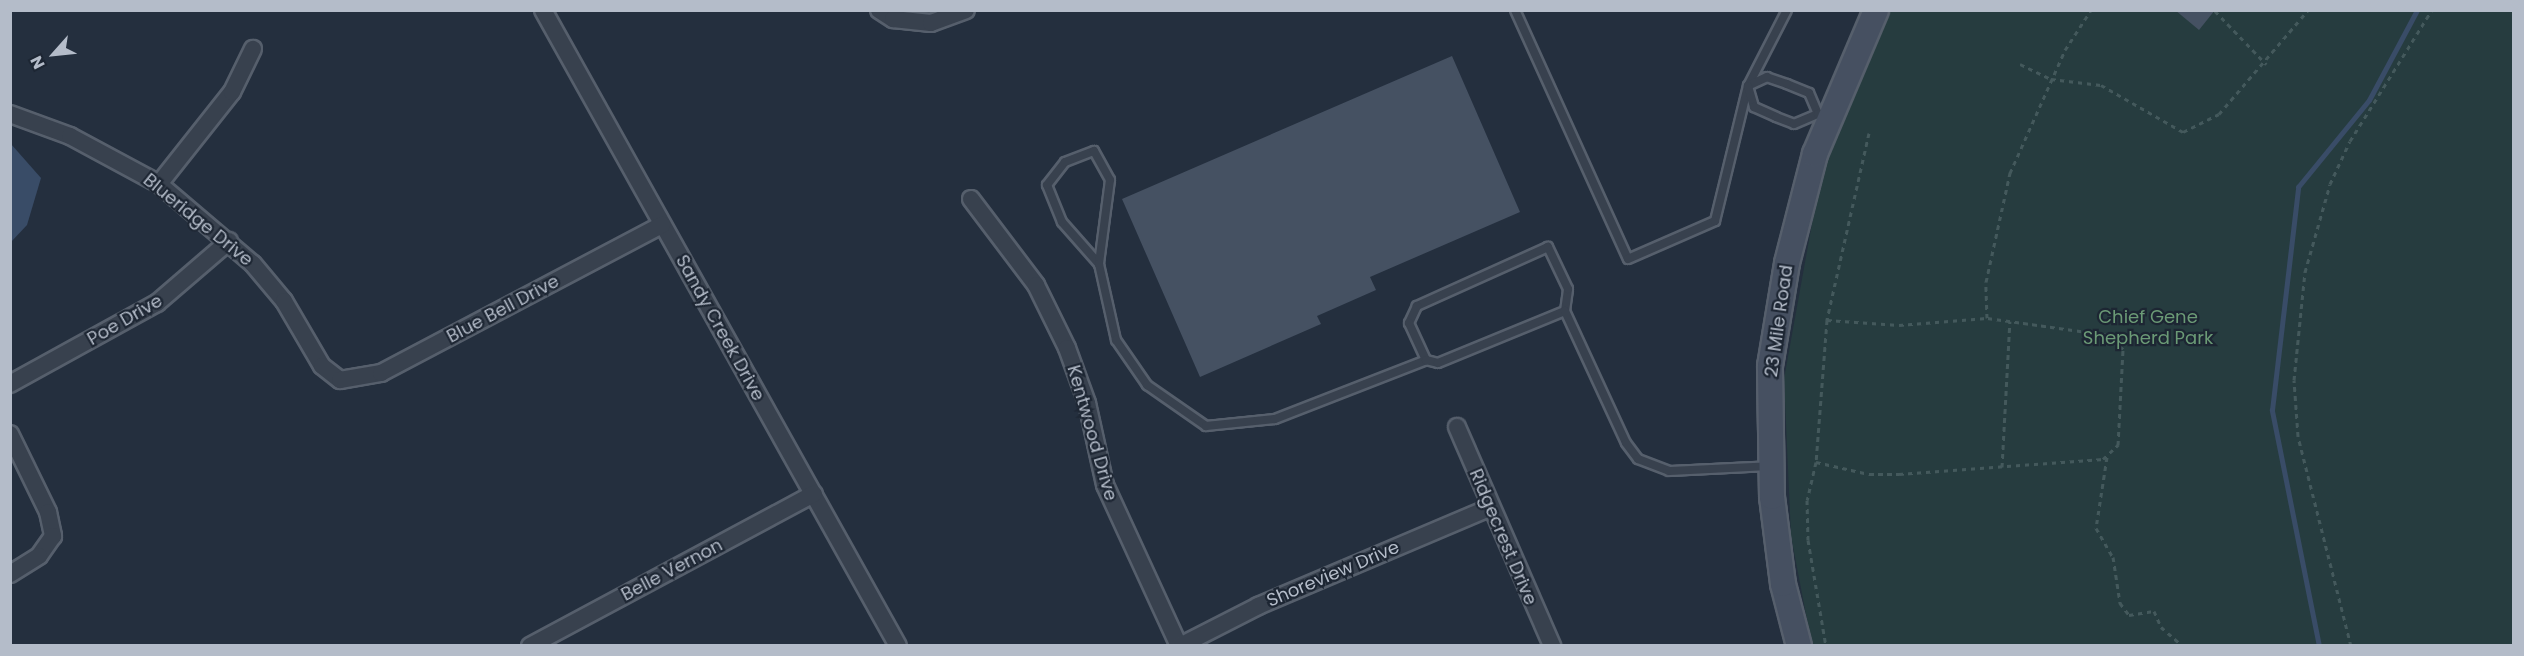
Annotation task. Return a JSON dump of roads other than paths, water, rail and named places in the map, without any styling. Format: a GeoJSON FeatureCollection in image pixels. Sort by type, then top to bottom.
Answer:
{"type":"FeatureCollection","features":[{"type":"Feature","properties":{"kind":"main road","name":"23 Mile Road"},"geometry":{"type":"LineString","coordinates":[[1799,645],[1783,584],[1770,466],[1770,366],[1787,263],[1824,116],[1876,10]]}},
{"type":"Feature","properties":{"kind":"street","name":"Sandy Creek Drive"},"geometry":{"type":"LineString","coordinates":[[543,10],[898,645]]}},
{"type":"Feature","properties":{"kind":"street"},"geometry":{"type":"LineString","coordinates":[[879,10],[892,19],[931,23],[966,10]]}},
{"type":"Feature","properties":{"kind":"street"},"geometry":{"type":"LineString","coordinates":[[159,184],[232,92],[253,49]]}},
{"type":"Feature","properties":{"kind":"street","name":"Blueridge Drive"},"geometry":{"type":"LineString","coordinates":[[10,114],[79,140],[159,184],[229,241],[273,286],[322,366],[340,380]]}},
{"type":"Feature","properties":{"kind":"street","name":"Kentwood Drive"},"geometry":{"type":"LineString","coordinates":[[970,199],[1036,285],[1067,348],[1087,403],[1105,485],[1179,645]]}},
{"type":"Feature","properties":{"kind":"street","name":"Blue Bell Drive"},"geometry":{"type":"LineString","coordinates":[[340,380],[381,374],[662,225]]}},
{"type":"Feature","properties":{"kind":"street","name":"Poe Drive"},"geometry":{"type":"LineString","coordinates":[[10,384],[157,303],[229,241]]}},
{"type":"Feature","properties":{"kind":"street","name":"Ridgecrest Drive"},"geometry":{"type":"LineString","coordinates":[[1457,428],[1489,508],[1552,645]]}},
{"type":"Feature","properties":{"kind":"street"},"geometry":{"type":"LineString","coordinates":[[10,434],[48,512],[52,536],[39,556],[10,574]]}},
{"type":"Feature","properties":{"kind":"street","name":"Belle Vernon"},"geometry":{"type":"LineString","coordinates":[[530,645],[814,494]]}},
{"type":"Feature","properties":{"kind":"street","name":"Shoreview Drive"},"geometry":{"type":"LineString","coordinates":[[1179,645],[1257,606],[1489,508]]}},
{"type":"Feature","properties":{"kind":"lane"},"geometry":{"type":"LineString","coordinates":[[1515,10],[1628,259],[1715,221],[1748,86],[1787,10]]}},
{"type":"Feature","properties":{"kind":"lane"},"geometry":{"type":"LineString","coordinates":[[1767,77],[1787,84],[1809,93],[1824,116],[1794,124],[1776,117],[1754,107],[1748,86],[1767,77]]}},
{"type":"Feature","properties":{"kind":"lane"},"geometry":{"type":"LineString","coordinates":[[1099,264],[1062,222],[1047,185],[1065,162],[1095,151],[1110,180],[1099,264],[1116,340],[1147,385],[1206,426],[1275,419],[1426,360],[1450,360],[1565,310]]}},
{"type":"Feature","properties":{"kind":"lane"},"geometry":{"type":"LineString","coordinates":[[1426,360],[1409,323],[1417,306],[1548,247],[1568,289],[1565,310],[1626,442],[1638,459],[1669,471],[1770,466]]}},
{"type":"Feature","properties":{"kind":"water"},"geometry":{"type":"Polygon","coordinates":[[[11,144],[41,178],[27,225],[11,242],[11,144]]]}},
{"type":"Feature","properties":{"kind":"waterway"},"geometry":{"type":"LineString","coordinates":[[2319,646],[2272,410],[2298,187],[2369,100],[2417,10]]}},
{"type":"Feature","properties":{"kind":"park label","name":"Chief Gene Shepherd Park"},"geometry":{"type":"Point","coordinates":[2148,328]}}]}
